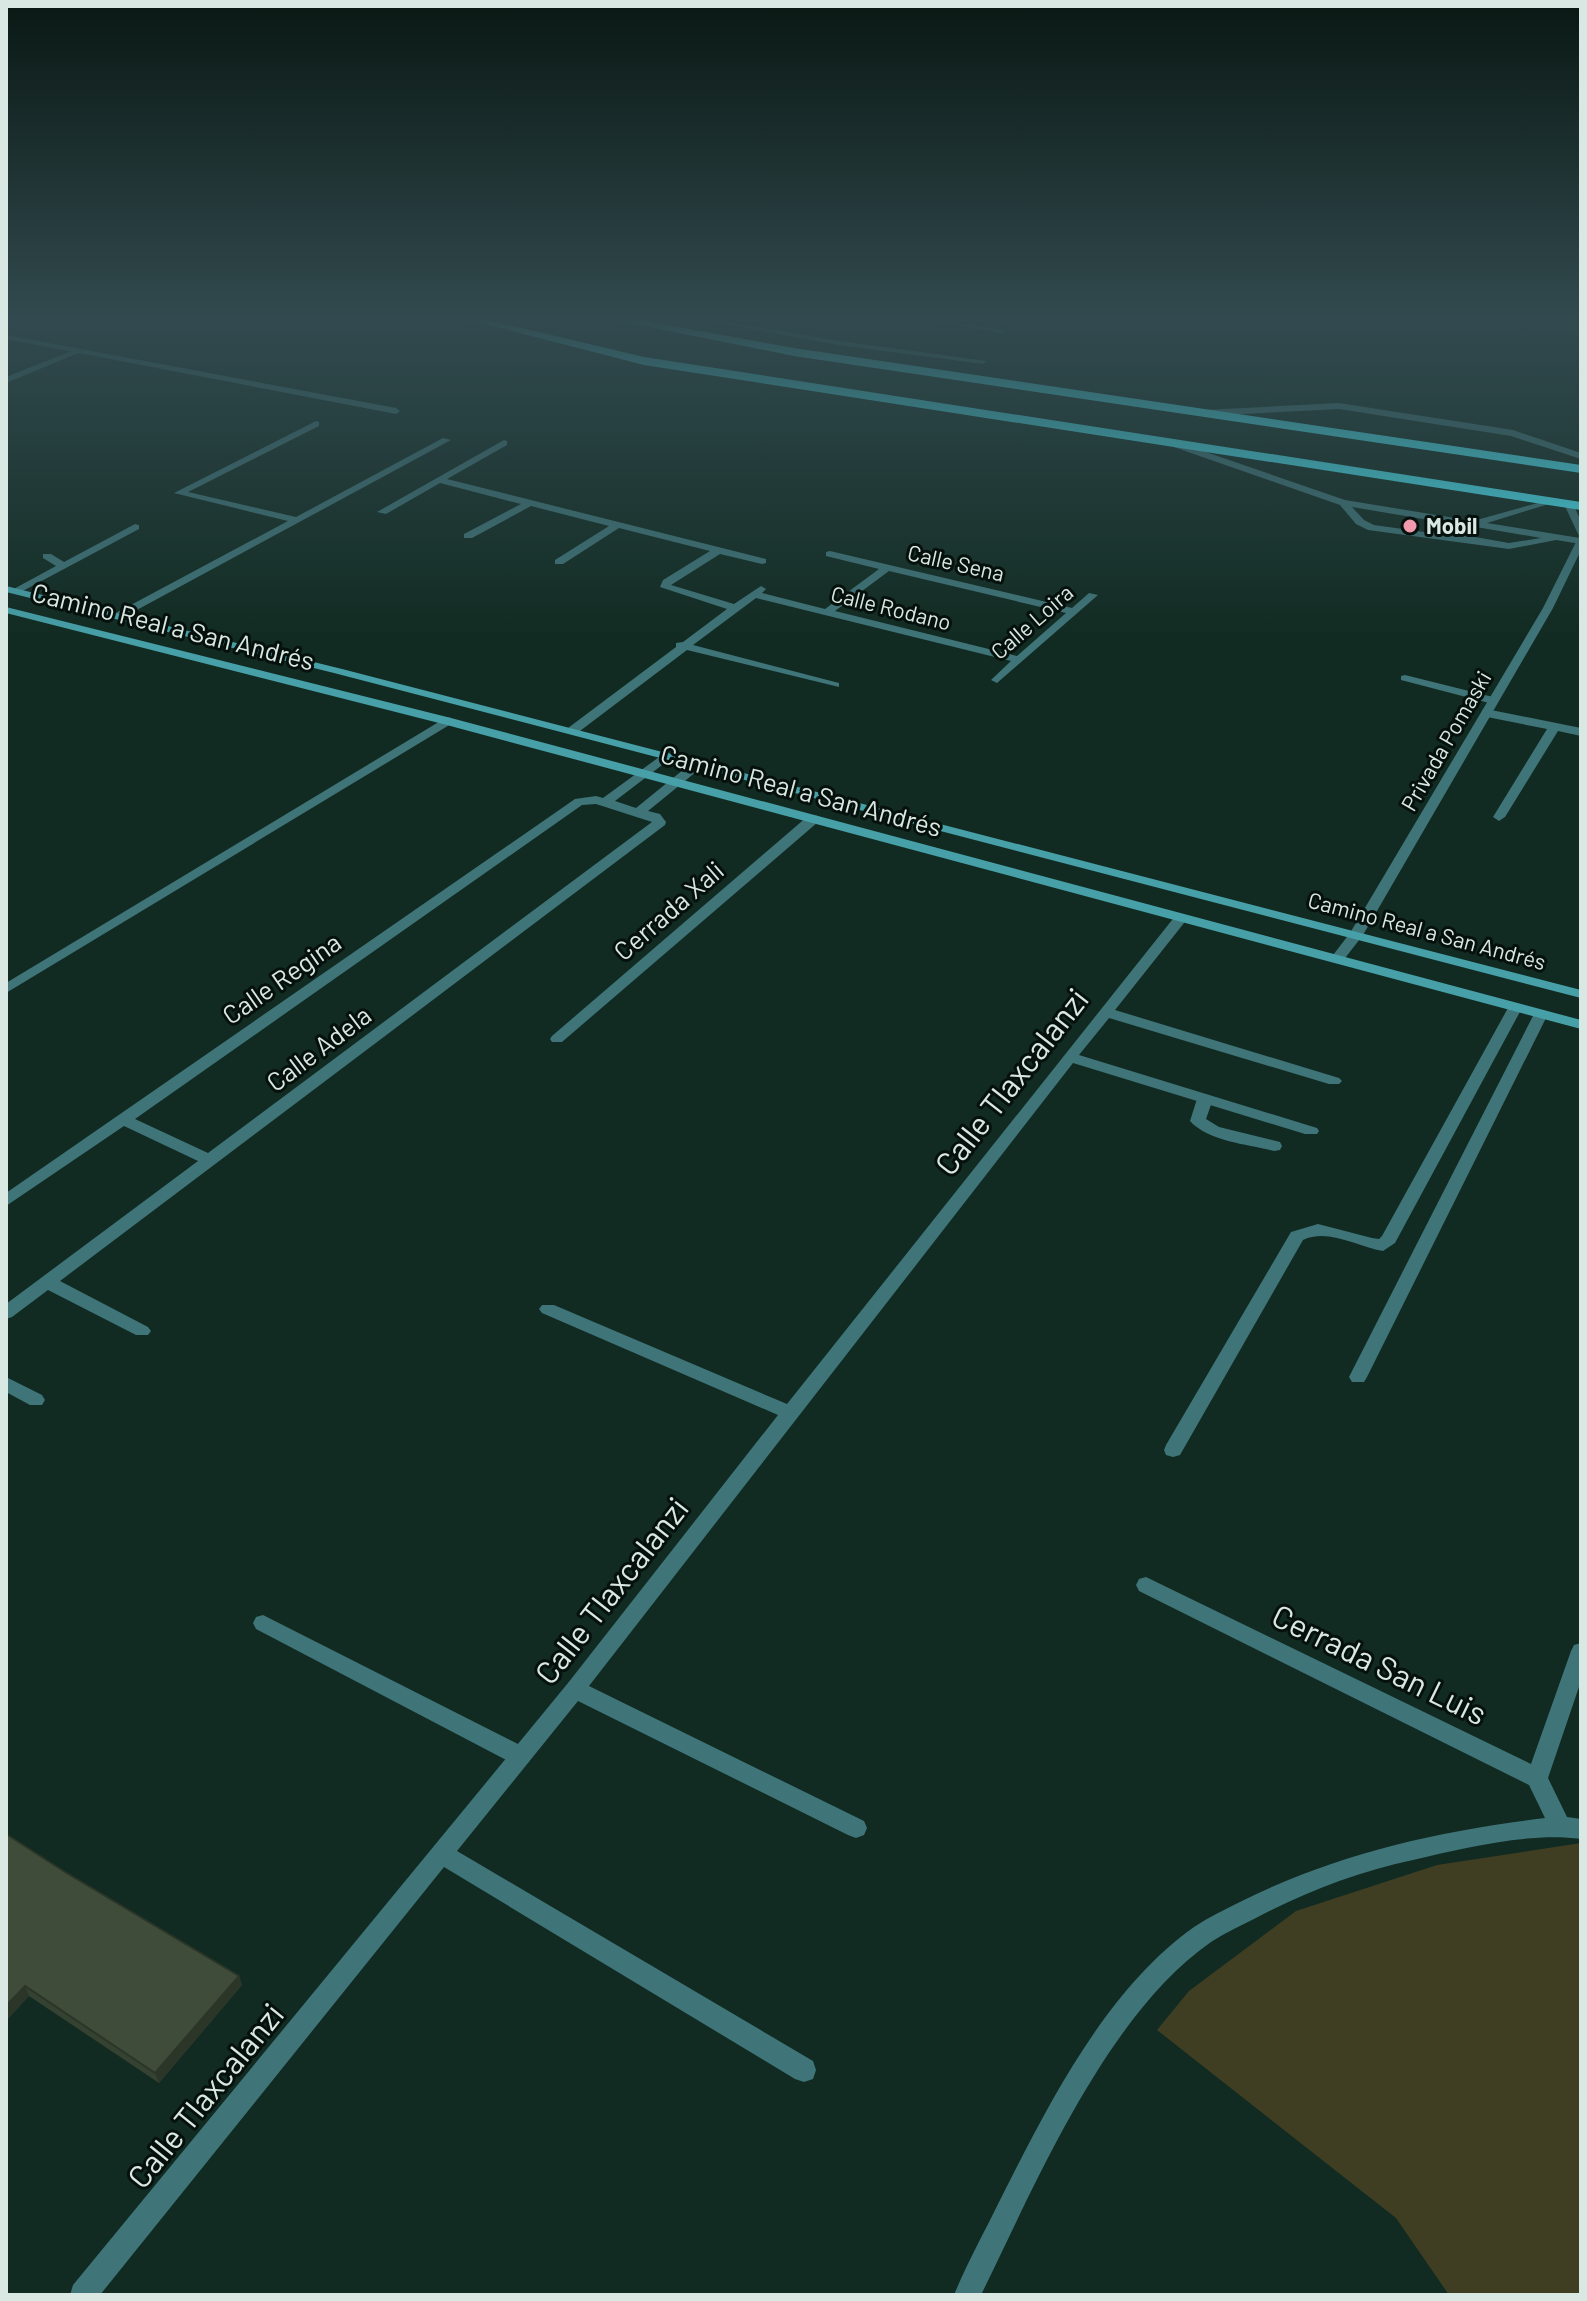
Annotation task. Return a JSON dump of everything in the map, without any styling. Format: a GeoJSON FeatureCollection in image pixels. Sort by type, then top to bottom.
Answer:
{"type":"FeatureCollection","features":[{"type":"Feature","properties":{"kind":"highway"},"geometry":{"type":"LineString","coordinates":[[1063,425],[1575,505]]}},
{"type":"Feature","properties":{"kind":"highway"},"geometry":{"type":"LineString","coordinates":[[1283,425],[1581,469]]}},
{"type":"Feature","properties":{"kind":"main road","name":"Camino Real a San Andrés"},"geometry":{"type":"LineString","coordinates":[[11,590],[565,729],[1581,994]]}},
{"type":"Feature","properties":{"kind":"main road","name":"Camino Real a San Andrés"},"geometry":{"type":"LineString","coordinates":[[6,610],[447,721],[1581,1025]]}},
{"type":"Feature","properties":{"kind":"street"},"geometry":{"type":"LineString","coordinates":[[297,520],[179,493],[313,425]]}},
{"type":"Feature","properties":{"kind":"street"},"geometry":{"type":"LineString","coordinates":[[1464,425],[1513,433],[1581,456]]}},
{"type":"Feature","properties":{"kind":"street"},"geometry":{"type":"LineString","coordinates":[[118,616],[446,440]]}},
{"type":"Feature","properties":{"kind":"street"},"geometry":{"type":"LineString","coordinates":[[1165,441],[1343,503],[1559,537],[1581,538],[1575,505]]}},
{"type":"Feature","properties":{"kind":"street"},"geometry":{"type":"LineString","coordinates":[[382,512],[504,443]]}},
{"type":"Feature","properties":{"kind":"street"},"geometry":{"type":"LineString","coordinates":[[438,480],[762,561]]}},
{"type":"Feature","properties":{"kind":"street"},"geometry":{"type":"LineString","coordinates":[[1455,537],[1476,523],[1549,501]]}},
{"type":"Feature","properties":{"kind":"street"},"geometry":{"type":"LineString","coordinates":[[468,536],[530,503]]}},
{"type":"Feature","properties":{"kind":"street"},"geometry":{"type":"LineString","coordinates":[[1343,503],[1360,522],[1372,528],[1509,546],[1559,537]]}},
{"type":"Feature","properties":{"kind":"street"},"geometry":{"type":"LineString","coordinates":[[559,562],[617,525]]}},
{"type":"Feature","properties":{"kind":"street"},"geometry":{"type":"LineString","coordinates":[[11,590],[64,566],[135,527]]}},
{"type":"Feature","properties":{"kind":"street","name":"Privada Pomaski"},"geometry":{"type":"LineString","coordinates":[[1337,959],[1356,935],[1548,608],[1581,538]]}},
{"type":"Feature","properties":{"kind":"street"},"geometry":{"type":"LineString","coordinates":[[719,550],[667,582],[665,587],[735,608]]}},
{"type":"Feature","properties":{"kind":"street","name":"Calle Sena"},"geometry":{"type":"LineString","coordinates":[[830,554],[1074,612]]}},
{"type":"Feature","properties":{"kind":"street"},"geometry":{"type":"LineString","coordinates":[[47,556],[64,566]]}},
{"type":"Feature","properties":{"kind":"street"},"geometry":{"type":"LineString","coordinates":[[827,612],[887,568]]}},
{"type":"Feature","properties":{"kind":"street"},"geometry":{"type":"LineString","coordinates":[[565,729],[766,586]]}},
{"type":"Feature","properties":{"kind":"street","name":"Calle Rodano"},"geometry":{"type":"LineString","coordinates":[[753,594],[1019,660]]}},
{"type":"Feature","properties":{"kind":"street","name":"Calle Loira"},"geometry":{"type":"LineString","coordinates":[[997,680],[1093,595]]}},
{"type":"Feature","properties":{"kind":"street"},"geometry":{"type":"LineString","coordinates":[[680,645],[835,685]]}},
{"type":"Feature","properties":{"kind":"street"},"geometry":{"type":"LineString","coordinates":[[1405,678],[1493,700]]}},
{"type":"Feature","properties":{"kind":"street"},"geometry":{"type":"LineString","coordinates":[[1486,713],[1581,732]]}},
{"type":"Feature","properties":{"kind":"street"},"geometry":{"type":"LineString","coordinates":[[6,989],[447,721]]}},
{"type":"Feature","properties":{"kind":"street"},"geometry":{"type":"LineString","coordinates":[[1499,817],[1554,727]]}},
{"type":"Feature","properties":{"kind":"street"},"geometry":{"type":"LineString","coordinates":[[605,803],[666,756]]}},
{"type":"Feature","properties":{"kind":"street"},"geometry":{"type":"LineString","coordinates":[[605,803],[639,812],[698,764]]}},
{"type":"Feature","properties":{"kind":"street","name":"Calle Regina"},"geometry":{"type":"LineString","coordinates":[[6,1201],[579,802],[605,803]]}},
{"type":"Feature","properties":{"kind":"street","name":"Calle Adela"},"geometry":{"type":"LineString","coordinates":[[6,1313],[660,822],[639,812]]}},
{"type":"Feature","properties":{"kind":"street","name":"Cerrada Xali"},"geometry":{"type":"LineString","coordinates":[[557,1039],[813,819]]}},
{"type":"Feature","properties":{"kind":"street","name":"Calle Tlaxcalanzi"},"geometry":{"type":"LineString","coordinates":[[83,2295],[575,1689],[1181,918]]}},
{"type":"Feature","properties":{"kind":"street"},"geometry":{"type":"LineString","coordinates":[[1173,1450],[1297,1236],[1309,1228],[1324,1228],[1372,1244],[1383,1245],[1389,1239],[1515,1008]]}},
{"type":"Feature","properties":{"kind":"street"},"geometry":{"type":"LineString","coordinates":[[1105,1012],[1334,1081]]}},
{"type":"Feature","properties":{"kind":"street"},"geometry":{"type":"LineString","coordinates":[[1358,1377],[1541,1014]]}},
{"type":"Feature","properties":{"kind":"street"},"geometry":{"type":"LineString","coordinates":[[1070,1057],[1311,1131]]}},
{"type":"Feature","properties":{"kind":"street"},"geometry":{"type":"LineString","coordinates":[[1205,1099],[1198,1121],[1214,1131],[1274,1146]]}},
{"type":"Feature","properties":{"kind":"street"},"geometry":{"type":"LineString","coordinates":[[122,1119],[210,1160]]}},
{"type":"Feature","properties":{"kind":"street"},"geometry":{"type":"LineString","coordinates":[[47,1282],[142,1331]]}},
{"type":"Feature","properties":{"kind":"street"},"geometry":{"type":"LineString","coordinates":[[548,1309],[790,1413]]}},
{"type":"Feature","properties":{"kind":"street"},"geometry":{"type":"LineString","coordinates":[[6,1384],[36,1400]]}},
{"type":"Feature","properties":{"kind":"street","name":"Cerrada San Luis"},"geometry":{"type":"LineString","coordinates":[[1146,1585],[1537,1778]]}},
{"type":"Feature","properties":{"kind":"street"},"geometry":{"type":"LineString","coordinates":[[263,1623],[520,1756]]}},
{"type":"Feature","properties":{"kind":"street"},"geometry":{"type":"LineString","coordinates":[[967,2295],[1076,2084],[1138,1997],[1200,1937],[1292,1885],[1424,1845],[1571,1828],[1537,1778],[1581,1651]]}},
{"type":"Feature","properties":{"kind":"street"},"geometry":{"type":"LineString","coordinates":[[575,1689],[856,1828]]}},
{"type":"Feature","properties":{"kind":"street"},"geometry":{"type":"LineString","coordinates":[[441,1853],[804,2070]]}},
{"type":"Feature","properties":{"kind":"shaded area"},"geometry":{"type":"Polygon","coordinates":[[[1581,1843],[1581,2295],[1449,2295],[1396,2218],[1157,2030],[1189,1991],[1296,1911],[1437,1865],[1581,1843]]]}},
{"type":"Feature","properties":{"kind":"building"},"geometry":{"type":"Polygon","coordinates":[[[6,1834],[239,1976],[155,2073],[25,1986],[6,2006],[6,1834]]]}},
{"type":"Feature","properties":{"kind":"place","name":"Mobil"},"geometry":{"type":"Point","coordinates":[1410,526]}}]}
